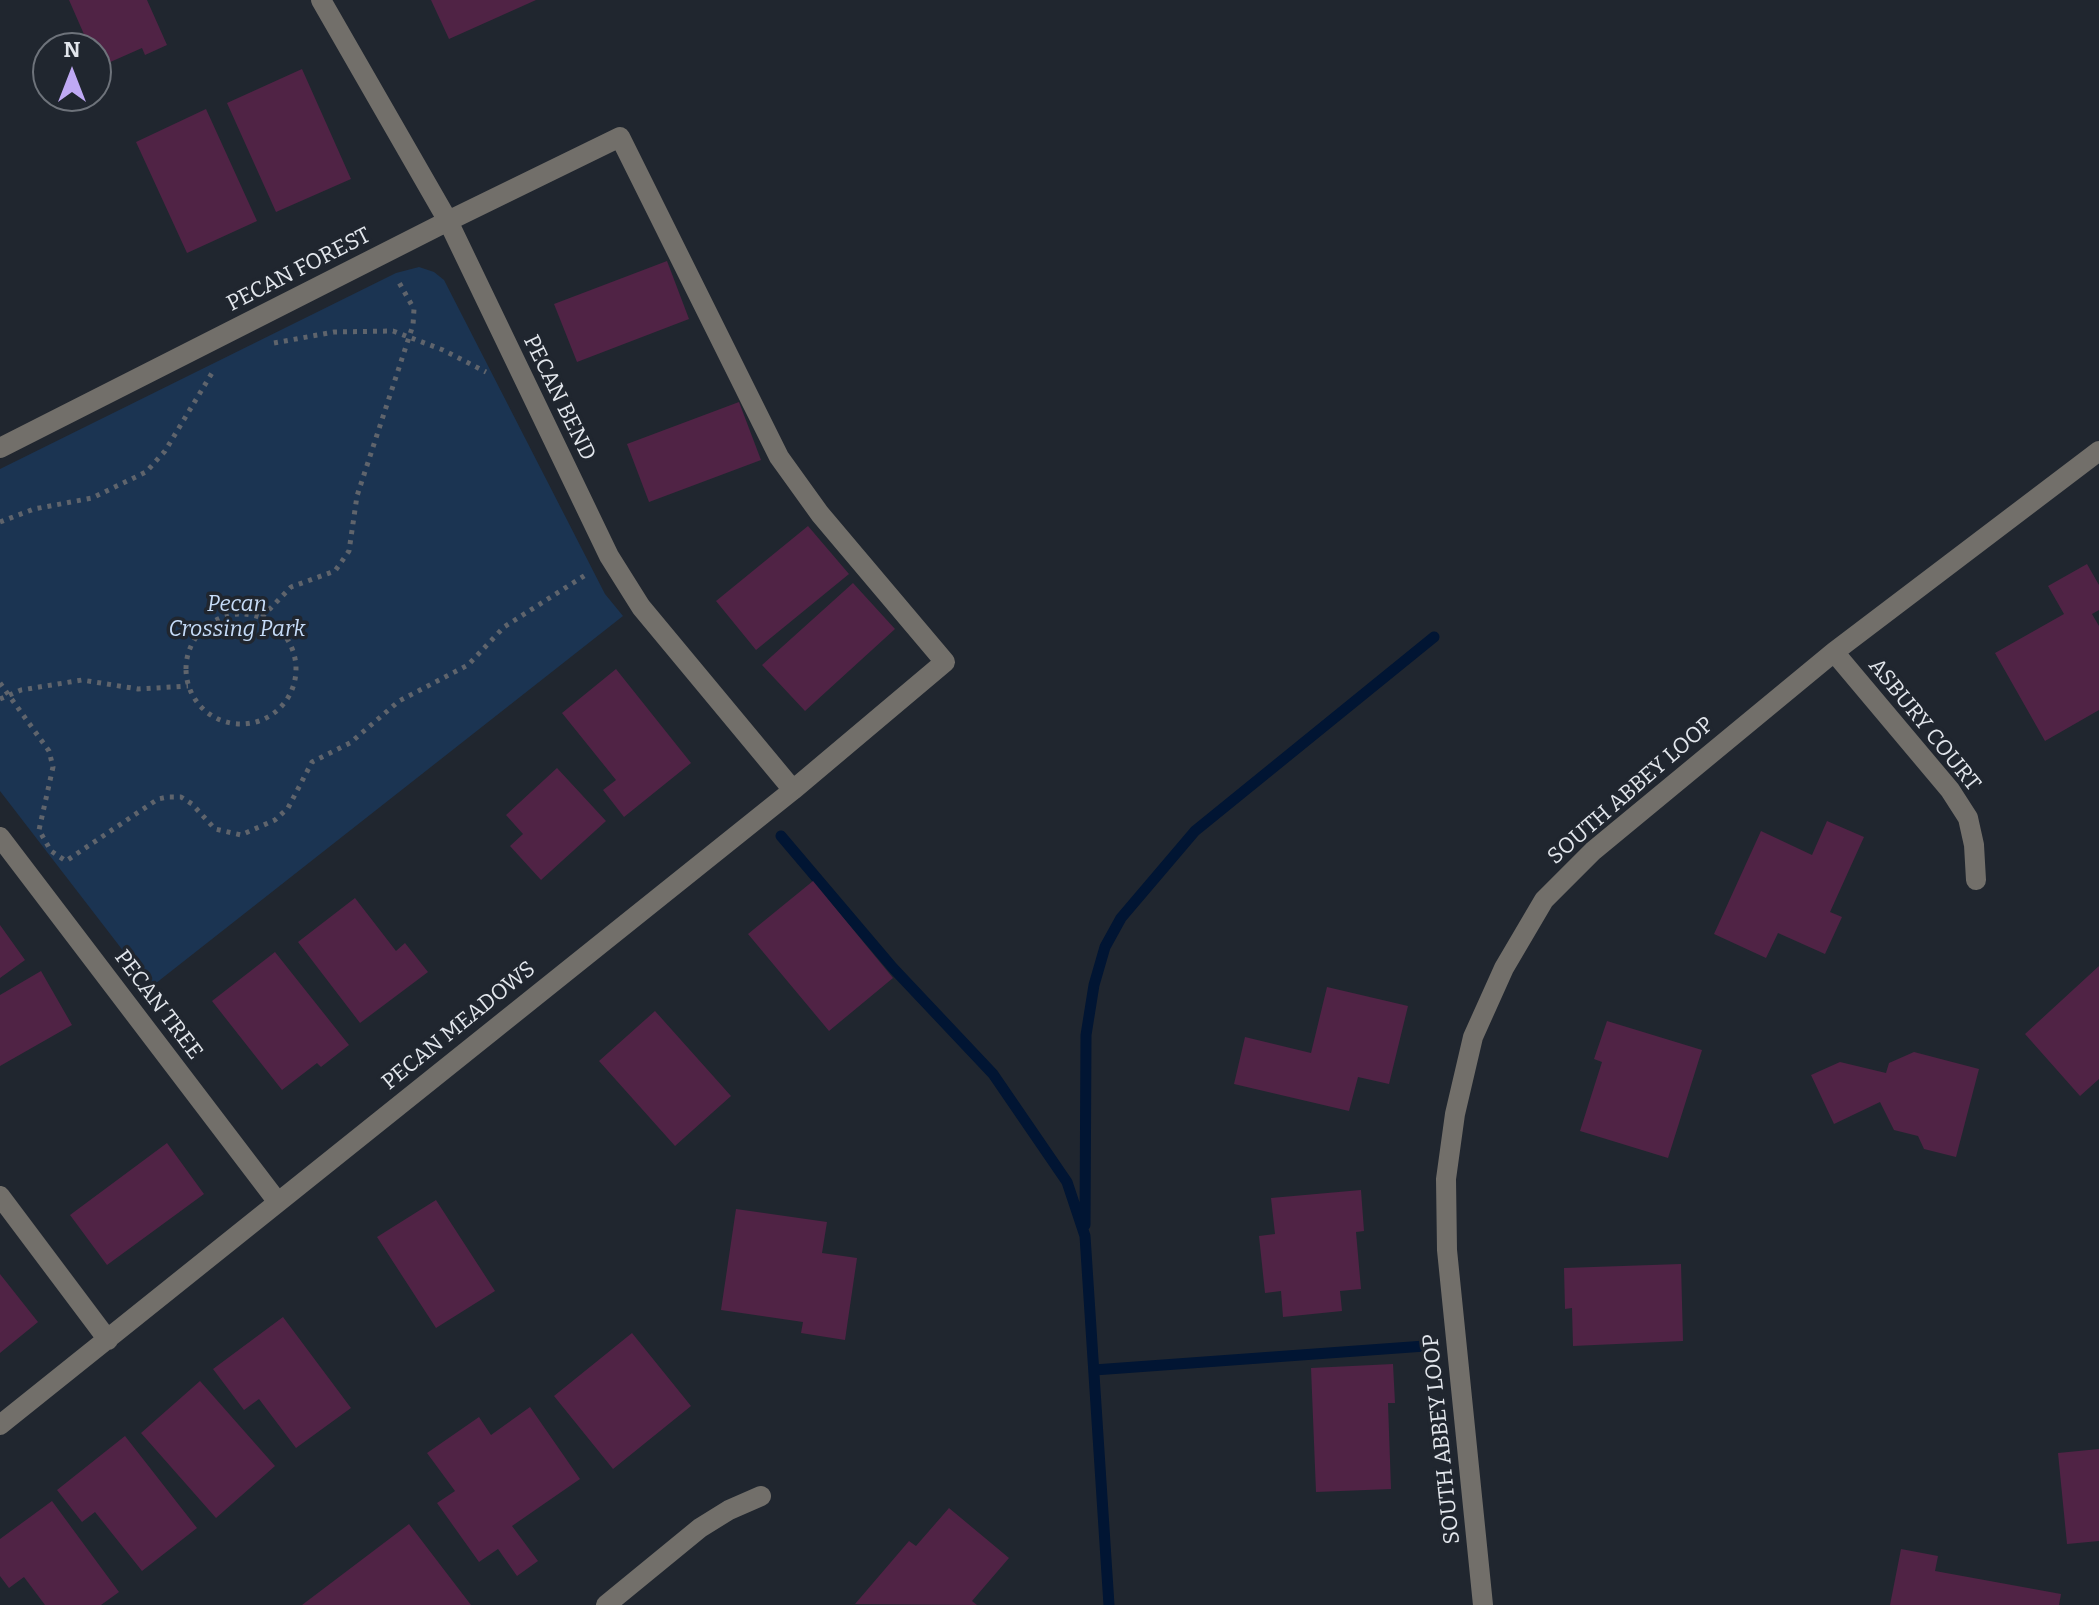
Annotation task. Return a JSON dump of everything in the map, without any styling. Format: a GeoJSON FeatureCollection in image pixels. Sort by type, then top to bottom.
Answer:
{"type":"FeatureCollection","features":[{"type":"Feature","properties":{"kind":"street","name":"PECAN BEND"},"geometry":{"type":"LineString","coordinates":[[321,0],[448,221],[609,556],[641,607],[793,790]]}},
{"type":"Feature","properties":{"kind":"street","name":"PECAN FOREST"},"geometry":{"type":"LineString","coordinates":[[0,448],[620,137],[779,457],[820,514],[945,662]]}},
{"type":"Feature","properties":{"kind":"street","name":"SOUTH ABBEY LOOP"},"geometry":{"type":"LineString","coordinates":[[1483,1605],[1447,1236],[1446,1179],[1473,1037],[1504,968],[1544,900],[1593,851],[1834,652],[2099,451]]}},
{"type":"Feature","properties":{"kind":"street","name":"ASBURY COURT"},"geometry":{"type":"LineString","coordinates":[[1834,652],[1950,790],[1968,818],[1974,845],[1976,880]]}},
{"type":"Feature","properties":{"kind":"street","name":"PECAN MEADOWS"},"geometry":{"type":"LineString","coordinates":[[0,1425],[793,790],[945,662]]}},
{"type":"Feature","properties":{"kind":"street","name":"PECAN TREE"},"geometry":{"type":"LineString","coordinates":[[0,837],[277,1201]]}},
{"type":"Feature","properties":{"kind":"street"},"geometry":{"type":"LineString","coordinates":[[0,1196],[108,1340]]}},
{"type":"Feature","properties":{"kind":"street"},"geometry":{"type":"LineString","coordinates":[[606,1605],[700,1528],[729,1510],[761,1496]]}},
{"type":"Feature","properties":{"kind":"path"},"geometry":{"type":"LineString","coordinates":[[262,617],[291,587],[321,578],[343,564],[349,551],[357,496],[410,336],[414,309],[397,279]]}},
{"type":"Feature","properties":{"kind":"path"},"geometry":{"type":"LineString","coordinates":[[262,345],[370,329],[410,336],[486,372]]}},
{"type":"Feature","properties":{"kind":"path"},"geometry":{"type":"LineString","coordinates":[[0,522],[34,509],[92,498],[146,472],[165,451],[214,370]]}},
{"type":"Feature","properties":{"kind":"path"},"geometry":{"type":"LineString","coordinates":[[0,683],[49,751],[53,767],[39,830],[51,851],[66,861],[158,799],[168,797],[181,797],[192,804],[215,829],[241,835],[275,820],[288,808],[312,762],[350,743],[399,701],[468,665],[504,627],[588,573]]}},
{"type":"Feature","properties":{"kind":"path"},"geometry":{"type":"LineString","coordinates":[[245,613],[262,617],[278,627],[290,641],[296,658],[297,677],[291,695],[280,710],[264,720],[246,724],[227,723],[210,715],[197,703],[188,686],[185,668],[188,650],[210,622],[245,613]]}},
{"type":"Feature","properties":{"kind":"path"},"geometry":{"type":"LineString","coordinates":[[0,699],[82,680],[138,689],[188,686]]}},
{"type":"Feature","properties":{"kind":"green space","name":"Pecan Crossing Park"},"geometry":{"type":"Polygon","coordinates":[[[419,267],[434,272],[444,280],[605,594],[623,616],[151,987],[0,791],[0,469],[396,273],[419,267]]]}},
{"type":"Feature","properties":{"kind":"building"},"geometry":{"type":"Polygon","coordinates":[[[69,0],[147,0],[167,45],[145,55],[142,48],[112,61],[112,32],[83,32],[69,0]]]}},
{"type":"Feature","properties":{"kind":"building"},"geometry":{"type":"Polygon","coordinates":[[[431,0],[536,0],[449,39],[431,0]]]}},
{"type":"Feature","properties":{"kind":"building"},"geometry":{"type":"Polygon","coordinates":[[[302,69],[351,179],[276,212],[227,103],[302,69]]]}},
{"type":"Feature","properties":{"kind":"building"},"geometry":{"type":"Polygon","coordinates":[[[206,109],[257,221],[187,253],[136,142],[206,109]]]}},
{"type":"Feature","properties":{"kind":"building"},"geometry":{"type":"Polygon","coordinates":[[[667,261],[689,319],[577,362],[554,304],[667,261]]]}},
{"type":"Feature","properties":{"kind":"building"},"geometry":{"type":"Polygon","coordinates":[[[739,402],[761,460],[649,502],[627,444],[739,402]]]}},
{"type":"Feature","properties":{"kind":"building"},"geometry":{"type":"Polygon","coordinates":[[[808,526],[849,574],[756,650],[716,601],[808,526]]]}},
{"type":"Feature","properties":{"kind":"building"},"geometry":{"type":"Polygon","coordinates":[[[2087,564],[2099,585],[2099,610],[2092,614],[2099,626],[2099,710],[2045,741],[1995,653],[2064,614],[2048,586],[2087,564]]]}},
{"type":"Feature","properties":{"kind":"building"},"geometry":{"type":"Polygon","coordinates":[[[853,583],[895,629],[805,711],[762,665],[853,583]]]}},
{"type":"Feature","properties":{"kind":"building"},"geometry":{"type":"Polygon","coordinates":[[[616,669],[691,763],[624,817],[603,790],[616,780],[562,713],[616,669]]]}},
{"type":"Feature","properties":{"kind":"building"},"geometry":{"type":"Polygon","coordinates":[[[557,768],[606,821],[541,880],[510,846],[523,834],[506,815],[557,768]]]}},
{"type":"Feature","properties":{"kind":"building"},"geometry":{"type":"Polygon","coordinates":[[[1827,821],[1864,837],[1830,912],[1842,917],[1825,954],[1778,933],[1766,958],[1714,934],[1761,831],[1812,855],[1827,821]]]}},
{"type":"Feature","properties":{"kind":"building"},"geometry":{"type":"Polygon","coordinates":[[[813,881],[893,978],[829,1031],[748,934],[813,881]]]}},
{"type":"Feature","properties":{"kind":"building"},"geometry":{"type":"Polygon","coordinates":[[[355,898],[396,951],[405,943],[428,972],[360,1023],[298,942],[355,898]]]}},
{"type":"Feature","properties":{"kind":"building"},"geometry":{"type":"Polygon","coordinates":[[[0,925],[25,960],[0,978],[0,925]]]}},
{"type":"Feature","properties":{"kind":"building"},"geometry":{"type":"Polygon","coordinates":[[[275,952],[349,1045],[321,1067],[317,1063],[282,1090],[212,1001],[275,952]]]}},
{"type":"Feature","properties":{"kind":"building"},"geometry":{"type":"Polygon","coordinates":[[[2099,966],[2099,1079],[2080,1096],[2025,1034],[2099,966]]]}},
{"type":"Feature","properties":{"kind":"building"},"geometry":{"type":"Polygon","coordinates":[[[41,971],[72,1025],[0,1066],[0,995],[41,971]]]}},
{"type":"Feature","properties":{"kind":"building"},"geometry":{"type":"Polygon","coordinates":[[[1327,987],[1408,1006],[1389,1084],[1358,1077],[1349,1111],[1234,1084],[1245,1037],[1311,1053],[1327,987]]]}},
{"type":"Feature","properties":{"kind":"building"},"geometry":{"type":"Polygon","coordinates":[[[655,1011],[731,1096],[675,1146],[599,1061],[655,1011]]]}},
{"type":"Feature","properties":{"kind":"building"},"geometry":{"type":"Polygon","coordinates":[[[1607,1021],[1702,1050],[1668,1158],[1580,1131],[1602,1062],[1594,1059],[1607,1021]]]}},
{"type":"Feature","properties":{"kind":"building"},"geometry":{"type":"Polygon","coordinates":[[[1914,1052],[1979,1069],[1956,1157],[1924,1149],[1918,1136],[1894,1130],[1880,1102],[1834,1124],[1811,1075],[1840,1062],[1886,1073],[1889,1063],[1914,1052]]]}},
{"type":"Feature","properties":{"kind":"building"},"geometry":{"type":"Polygon","coordinates":[[[167,1143],[204,1194],[107,1265],[70,1215],[167,1143]]]}},
{"type":"Feature","properties":{"kind":"building"},"geometry":{"type":"Polygon","coordinates":[[[1361,1190],[1364,1231],[1356,1232],[1361,1289],[1340,1291],[1342,1311],[1283,1317],[1281,1291],[1265,1293],[1259,1236],[1275,1234],[1271,1198],[1361,1190]]]}},
{"type":"Feature","properties":{"kind":"building"},"geometry":{"type":"Polygon","coordinates":[[[436,1200],[495,1291],[436,1328],[377,1237],[436,1200]]]}},
{"type":"Feature","properties":{"kind":"building"},"geometry":{"type":"Polygon","coordinates":[[[736,1209],[827,1222],[822,1253],[857,1258],[845,1340],[801,1333],[803,1322],[721,1310],[736,1209]]]}},
{"type":"Feature","properties":{"kind":"building"},"geometry":{"type":"Polygon","coordinates":[[[1681,1264],[1683,1341],[1573,1346],[1572,1308],[1565,1309],[1564,1268],[1681,1264]]]}},
{"type":"Feature","properties":{"kind":"building"},"geometry":{"type":"Polygon","coordinates":[[[0,1274],[38,1322],[0,1353],[0,1274]]]}},
{"type":"Feature","properties":{"kind":"building"},"geometry":{"type":"Polygon","coordinates":[[[283,1317],[351,1408],[296,1448],[259,1399],[244,1410],[213,1369],[283,1317]]]}},
{"type":"Feature","properties":{"kind":"building"},"geometry":{"type":"Polygon","coordinates":[[[632,1333],[691,1406],[613,1469],[554,1396],[632,1333]]]}},
{"type":"Feature","properties":{"kind":"building"},"geometry":{"type":"Polygon","coordinates":[[[1393,1364],[1395,1403],[1388,1403],[1391,1489],[1316,1492],[1311,1368],[1393,1364]]]}},
{"type":"Feature","properties":{"kind":"building"},"geometry":{"type":"Polygon","coordinates":[[[200,1381],[275,1466],[216,1518],[141,1433],[200,1381]]]}},
{"type":"Feature","properties":{"kind":"building"},"geometry":{"type":"Polygon","coordinates":[[[530,1407],[580,1479],[512,1526],[538,1561],[517,1576],[498,1549],[479,1562],[437,1503],[455,1491],[427,1453],[479,1417],[491,1435],[530,1407]]]}},
{"type":"Feature","properties":{"kind":"building"},"geometry":{"type":"Polygon","coordinates":[[[125,1436],[197,1528],[142,1571],[95,1512],[82,1522],[57,1490],[125,1436]]]}},
{"type":"Feature","properties":{"kind":"building"},"geometry":{"type":"Polygon","coordinates":[[[2099,1449],[2099,1541],[2067,1544],[2058,1453],[2099,1449]]]}},
{"type":"Feature","properties":{"kind":"building"},"geometry":{"type":"Polygon","coordinates":[[[52,1501],[119,1592],[101,1605],[45,1605],[24,1577],[9,1588],[0,1576],[0,1539],[52,1501]]]}},
{"type":"Feature","properties":{"kind":"building"},"geometry":{"type":"Polygon","coordinates":[[[949,1508],[1009,1558],[972,1601],[977,1605],[855,1604],[909,1541],[916,1546],[949,1508]]]}},
{"type":"Feature","properties":{"kind":"building"},"geometry":{"type":"Polygon","coordinates":[[[409,1524],[471,1605],[302,1605],[409,1524]]]}},
{"type":"Feature","properties":{"kind":"building"},"geometry":{"type":"Polygon","coordinates":[[[1901,1549],[1938,1556],[1935,1571],[2061,1594],[2059,1605],[1890,1605],[1901,1549]]]}},
{"type":"Feature","properties":{"kind":"waterway"},"geometry":{"type":"LineString","coordinates":[[1085,1225],[1086,1035],[1094,985],[1105,947],[1121,918],[1195,831],[1434,637]]}},
{"type":"Feature","properties":{"kind":"waterway"},"geometry":{"type":"LineString","coordinates":[[781,836],[893,968],[993,1074],[1067,1182],[1085,1236],[1109,1605]]}},
{"type":"Feature","properties":{"kind":"waterway"},"geometry":{"type":"LineString","coordinates":[[1094,1370],[1425,1346]]}}]}
